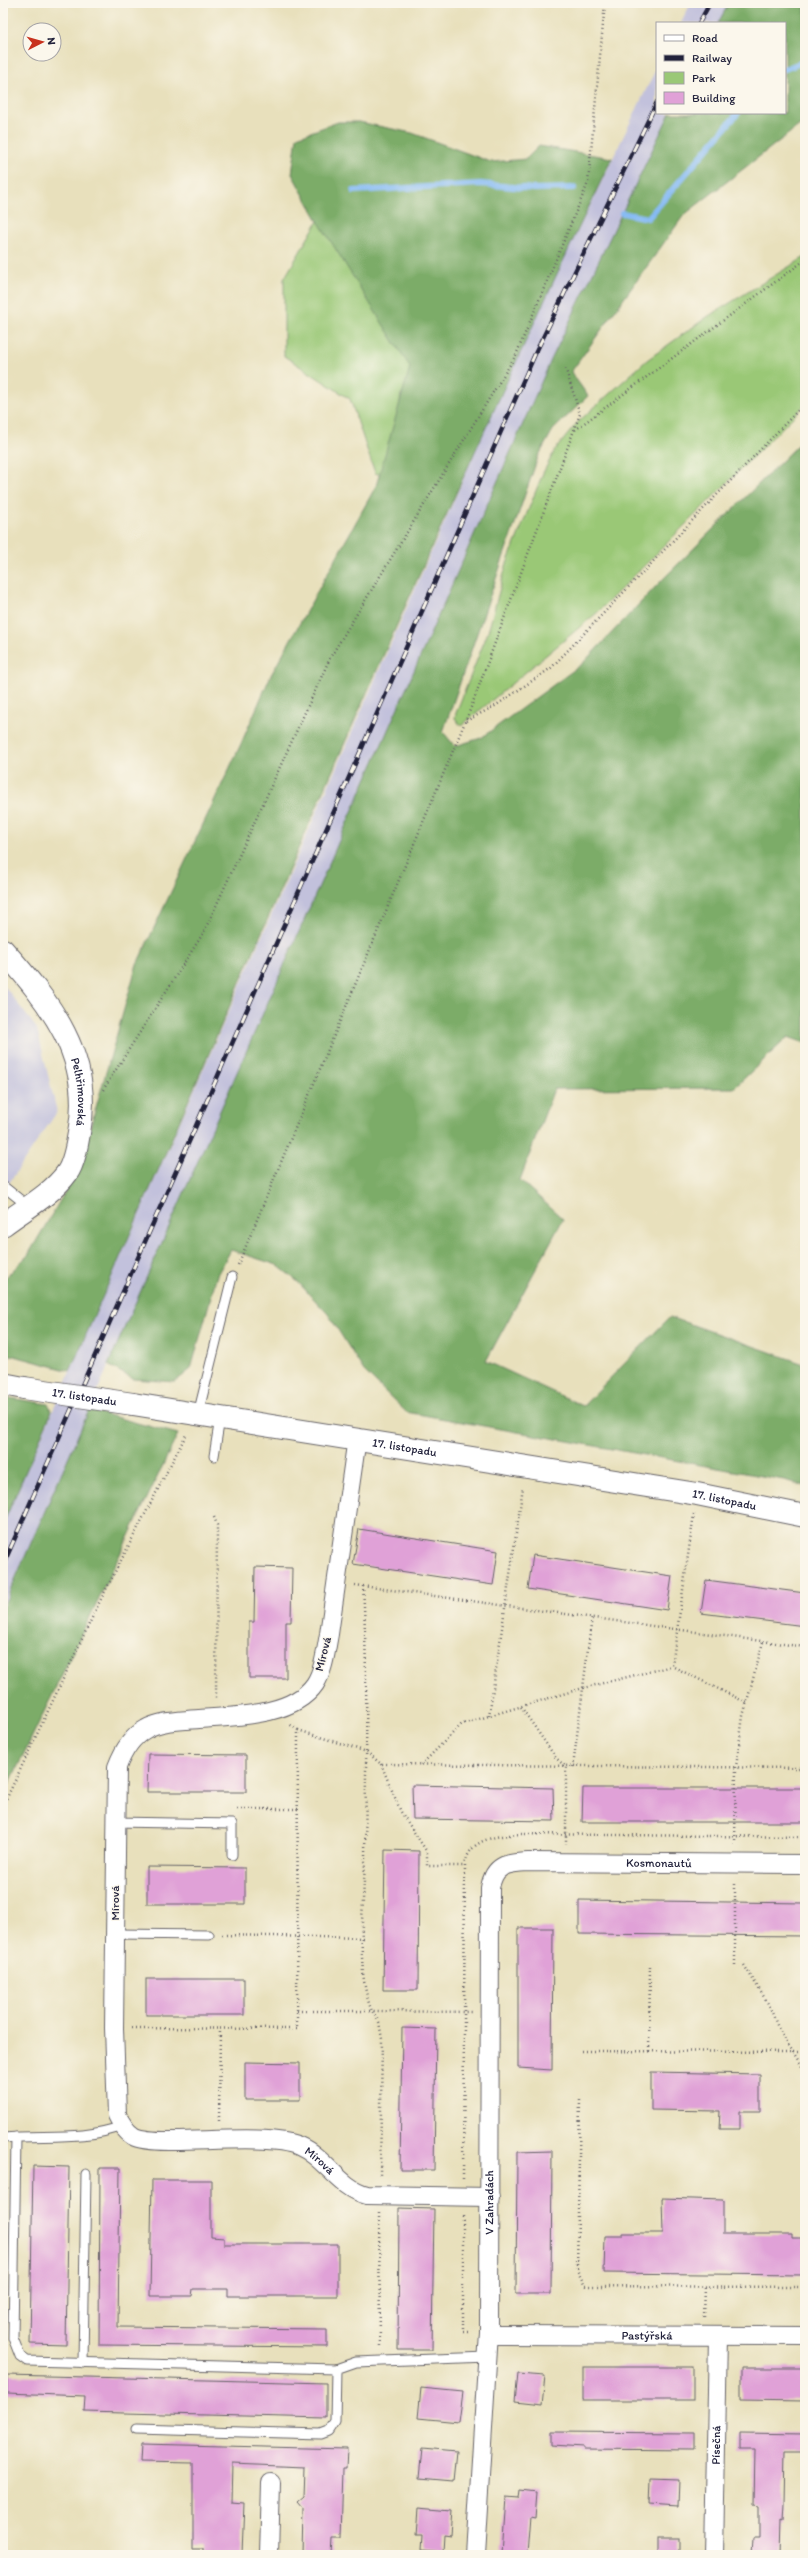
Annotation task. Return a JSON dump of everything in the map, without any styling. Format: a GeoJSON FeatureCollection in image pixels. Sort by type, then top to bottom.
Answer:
{"type":"FeatureCollection","features":[{"type":"Feature","properties":{"kind":"street","name":"Pelhřimovská"},"geometry":{"type":"LineString","coordinates":[[3,950],[41,996],[61,1025],[76,1057],[80,1078],[81,1124],[77,1146],[68,1172],[56,1186],[3,1224]]}},
{"type":"Feature","properties":{"kind":"street","name":"17. listopadu"},"geometry":{"type":"LineString","coordinates":[[13,1386],[357,1438],[697,1494],[805,1516]]}},
{"type":"Feature","properties":{"kind":"street","name":"Mírová"},"geometry":{"type":"LineString","coordinates":[[357,1438],[326,1650],[315,1683],[293,1703],[268,1712],[157,1724],[146,1729],[133,1739],[123,1751],[117,1767],[115,1822],[114,2028],[115,2099],[117,2115],[122,2126],[134,2137],[145,2139],[218,2141],[273,2140],[300,2146],[352,2190],[367,2196],[490,2196]]}},
{"type":"Feature","properties":{"kind":"street","name":"Kosmonautů"},"geometry":{"type":"LineString","coordinates":[[513,1862],[805,1864]]}},
{"type":"Feature","properties":{"kind":"street","name":"V Zahradách"},"geometry":{"type":"LineString","coordinates":[[475,2555],[489,2333],[490,1888],[492,1876],[501,1866],[513,1862]]}},
{"type":"Feature","properties":{"kind":"street","name":"Pastýřská"},"geometry":{"type":"LineString","coordinates":[[489,2333],[805,2336]]}},
{"type":"Feature","properties":{"kind":"street","name":"Písečná"},"geometry":{"type":"LineString","coordinates":[[711,2336],[714,2555]]}},
{"type":"Feature","properties":{"kind":"street"},"geometry":{"type":"LineString","coordinates":[[269,2555],[271,2483]]}},
{"type":"Feature","properties":{"kind":"lane"},"geometry":{"type":"LineString","coordinates":[[3,1186],[28,1206]]}},
{"type":"Feature","properties":{"kind":"lane"},"geometry":{"type":"LineString","coordinates":[[198,1414],[232,1277]]}},
{"type":"Feature","properties":{"kind":"lane"},"geometry":{"type":"LineString","coordinates":[[214,1456],[220,1418]]}},
{"type":"Feature","properties":{"kind":"lane"},"geometry":{"type":"LineString","coordinates":[[115,1822],[232,1824],[232,1855]]}},
{"type":"Feature","properties":{"kind":"lane"},"geometry":{"type":"LineString","coordinates":[[115,1934],[209,1935]]}},
{"type":"Feature","properties":{"kind":"lane"},"geometry":{"type":"LineString","coordinates":[[3,2138],[16,2136],[83,2137],[104,2133],[122,2126]]}},
{"type":"Feature","properties":{"kind":"lane"},"geometry":{"type":"LineString","coordinates":[[16,2136],[13,2338],[20,2356],[27,2362],[336,2369],[356,2362],[380,2360],[488,2357]]}},
{"type":"Feature","properties":{"kind":"lane"},"geometry":{"type":"LineString","coordinates":[[83,2363],[86,2174]]}},
{"type":"Feature","properties":{"kind":"lane"},"geometry":{"type":"LineString","coordinates":[[3,2338],[13,2338]]}},
{"type":"Feature","properties":{"kind":"lane"},"geometry":{"type":"LineString","coordinates":[[136,2429],[321,2434],[329,2432],[335,2422],[336,2369]]}},
{"type":"Feature","properties":{"kind":"path"},"geometry":{"type":"LineString","coordinates":[[102,1091],[204,932],[332,656],[516,355],[588,183],[605,3]]}},
{"type":"Feature","properties":{"kind":"path"},"geometry":{"type":"LineString","coordinates":[[574,430],[805,260]]}},
{"type":"Feature","properties":{"kind":"path"},"geometry":{"type":"LineString","coordinates":[[232,1277],[465,721],[580,414],[565,366]]}},
{"type":"Feature","properties":{"kind":"path"},"geometry":{"type":"LineString","coordinates":[[465,721],[495,706],[551,668],[805,403]]}},
{"type":"Feature","properties":{"kind":"path"},"geometry":{"type":"LineString","coordinates":[[3,1806],[100,1601],[198,1414]]}},
{"type":"Feature","properties":{"kind":"path"},"geometry":{"type":"LineString","coordinates":[[489,1716],[498,1664],[504,1605],[526,1466]]}},
{"type":"Feature","properties":{"kind":"path"},"geometry":{"type":"LineString","coordinates":[[672,1666],[697,1494]]}},
{"type":"Feature","properties":{"kind":"path"},"geometry":{"type":"LineString","coordinates":[[214,1517],[217,1525],[216,1717]]}},
{"type":"Feature","properties":{"kind":"path"},"geometry":{"type":"LineString","coordinates":[[335,1582],[805,1647]]}},
{"type":"Feature","properties":{"kind":"path"},"geometry":{"type":"LineString","coordinates":[[363,1586],[366,1640],[364,1982],[366,1997],[379,2022],[382,2039],[380,2360]]}},
{"type":"Feature","properties":{"kind":"path"},"geometry":{"type":"LineString","coordinates":[[573,1767],[592,1617]]}},
{"type":"Feature","properties":{"kind":"path"},"geometry":{"type":"LineString","coordinates":[[735,1965],[736,1767],[747,1703],[763,1642]]}},
{"type":"Feature","properties":{"kind":"path"},"geometry":{"type":"LineString","coordinates":[[420,1765],[462,1724],[583,1688],[672,1666],[747,1703]]}},
{"type":"Feature","properties":{"kind":"path"},"geometry":{"type":"LineString","coordinates":[[521,1706],[556,1758],[566,1767],[566,1862]]}},
{"type":"Feature","properties":{"kind":"path"},"geometry":{"type":"LineString","coordinates":[[268,1712],[298,1730],[366,1752],[381,1764],[401,1812],[427,1852],[427,1866],[465,1866]]}},
{"type":"Feature","properties":{"kind":"path"},"geometry":{"type":"LineString","coordinates":[[114,2028],[297,2029],[298,1730]]}},
{"type":"Feature","properties":{"kind":"path"},"geometry":{"type":"LineString","coordinates":[[381,1764],[566,1767],[805,1768]]}},
{"type":"Feature","properties":{"kind":"path"},"geometry":{"type":"LineString","coordinates":[[489,2333],[463,2332],[465,1866],[469,1853],[484,1840],[520,1834],[805,1837]]}},
{"type":"Feature","properties":{"kind":"path"},"geometry":{"type":"LineString","coordinates":[[209,1935],[364,1938]]}},
{"type":"Feature","properties":{"kind":"path"},"geometry":{"type":"LineString","coordinates":[[649,2051],[650,1964]]}},
{"type":"Feature","properties":{"kind":"path"},"geometry":{"type":"LineString","coordinates":[[744,1965],[769,2005],[778,2030],[805,2071]]}},
{"type":"Feature","properties":{"kind":"path"},"geometry":{"type":"LineString","coordinates":[[298,2011],[490,2012]]}},
{"type":"Feature","properties":{"kind":"path"},"geometry":{"type":"LineString","coordinates":[[218,2141],[220,2029]]}},
{"type":"Feature","properties":{"kind":"path"},"geometry":{"type":"LineString","coordinates":[[581,2051],[805,2052]]}},
{"type":"Feature","properties":{"kind":"path"},"geometry":{"type":"LineString","coordinates":[[580,2100],[577,2270],[585,2286],[805,2287]]}},
{"type":"Feature","properties":{"kind":"path"},"geometry":{"type":"LineString","coordinates":[[705,2287],[711,2336]]}},
{"type":"Feature","properties":{"kind":"shaded area"},"geometry":{"type":"Polygon","coordinates":[[[691,3],[729,3],[719,22],[682,22],[691,3]]]}},
{"type":"Feature","properties":{"kind":"shaded area"},"geometry":{"type":"Polygon","coordinates":[[[656,69],[656,114],[670,114],[551,360],[3,1606],[3,1524],[522,346],[656,69]]]}},
{"type":"Feature","properties":{"kind":"shaded area"},"geometry":{"type":"Polygon","coordinates":[[[3,984],[37,1029],[57,1112],[3,1192],[3,984]]]}},
{"type":"Feature","properties":{"kind":"green space"},"geometry":{"type":"Polygon","coordinates":[[[729,3],[805,3],[805,121],[684,215],[571,372],[588,396],[553,430],[538,457],[443,732],[455,746],[481,738],[582,664],[663,579],[805,438],[805,1043],[788,1037],[734,1088],[554,1089],[520,1180],[563,1219],[486,1361],[583,1406],[670,1317],[804,1364],[805,1362],[805,1486],[784,1480],[406,1412],[364,1371],[328,1314],[297,1281],[277,1265],[231,1250],[217,1275],[191,1369],[175,1382],[133,1379],[108,1365],[551,360],[670,114],[786,114],[786,22],[719,22],[729,3]]]}},
{"type":"Feature","properties":{"kind":"green space"},"geometry":{"type":"Polygon","coordinates":[[[338,122],[359,122],[412,133],[491,162],[526,159],[539,146],[612,158],[471,459],[403,611],[70,1371],[3,1353],[3,1280],[28,1255],[78,1170],[137,964],[240,746],[271,675],[376,486],[410,367],[318,221],[292,174],[297,137],[338,122]]]}},
{"type":"Feature","properties":{"kind":"green space"},"geometry":{"type":"Polygon","coordinates":[[[326,207],[437,399],[401,394],[390,478],[375,473],[350,399],[284,356],[284,279],[326,207]]]}},
{"type":"Feature","properties":{"kind":"green space"},"geometry":{"type":"Polygon","coordinates":[[[805,257],[805,405],[598,612],[461,726],[455,718],[456,713],[488,632],[506,566],[543,473],[555,450],[578,422],[647,360],[707,317],[805,257]]]}},
{"type":"Feature","properties":{"kind":"green space"},"geometry":{"type":"Polygon","coordinates":[[[3,1397],[48,1404],[52,1411],[3,1524],[3,1397]]]}},
{"type":"Feature","properties":{"kind":"green space"},"geometry":{"type":"Polygon","coordinates":[[[89,1410],[178,1434],[3,1797],[3,1607],[89,1410]]]}},
{"type":"Feature","properties":{"kind":"building"},"geometry":{"type":"Polygon","coordinates":[[[359,1529],[498,1551],[493,1585],[353,1564],[359,1529]]]}},
{"type":"Feature","properties":{"kind":"building"},"geometry":{"type":"Polygon","coordinates":[[[533,1555],[672,1576],[667,1610],[528,1589],[533,1555]]]}},
{"type":"Feature","properties":{"kind":"building"},"geometry":{"type":"Polygon","coordinates":[[[255,1567],[292,1568],[291,1622],[286,1622],[286,1678],[249,1678],[249,1622],[254,1622],[255,1567]]]}},
{"type":"Feature","properties":{"kind":"building"},"geometry":{"type":"Polygon","coordinates":[[[706,1580],[805,1593],[805,1626],[701,1613],[706,1580]]]}},
{"type":"Feature","properties":{"kind":"building"},"geometry":{"type":"Polygon","coordinates":[[[148,1754],[246,1755],[246,1792],[147,1792],[148,1754]]]}},
{"type":"Feature","properties":{"kind":"building"},"geometry":{"type":"Polygon","coordinates":[[[412,1785],[553,1788],[554,1821],[413,1819],[412,1785]]]}},
{"type":"Feature","properties":{"kind":"building"},"geometry":{"type":"Polygon","coordinates":[[[583,1788],[805,1788],[805,1822],[582,1822],[583,1788]]]}},
{"type":"Feature","properties":{"kind":"building"},"geometry":{"type":"Polygon","coordinates":[[[385,1850],[419,1851],[418,1990],[383,1990],[385,1850]]]}},
{"type":"Feature","properties":{"kind":"building"},"geometry":{"type":"Polygon","coordinates":[[[147,1867],[245,1868],[245,1904],[147,1904],[147,1867]]]}},
{"type":"Feature","properties":{"kind":"building"},"geometry":{"type":"Polygon","coordinates":[[[579,1900],[805,1903],[805,1936],[579,1934],[579,1900]]]}},
{"type":"Feature","properties":{"kind":"building"},"geometry":{"type":"Polygon","coordinates":[[[518,1928],[553,1928],[552,2070],[518,2068],[518,1928]]]}},
{"type":"Feature","properties":{"kind":"building"},"geometry":{"type":"Polygon","coordinates":[[[146,1979],[244,1979],[244,2015],[146,2015],[146,1979]]]}},
{"type":"Feature","properties":{"kind":"building"},"geometry":{"type":"Polygon","coordinates":[[[402,2028],[436,2029],[434,2170],[400,2170],[402,2028]]]}},
{"type":"Feature","properties":{"kind":"building"},"geometry":{"type":"Polygon","coordinates":[[[245,2062],[300,2063],[300,2100],[245,2100],[245,2062]]]}},
{"type":"Feature","properties":{"kind":"building"},"geometry":{"type":"Polygon","coordinates":[[[651,2072],[760,2074],[760,2111],[740,2111],[740,2129],[719,2129],[720,2111],[651,2110],[651,2072]]]}},
{"type":"Feature","properties":{"kind":"building"},"geometry":{"type":"Polygon","coordinates":[[[552,2151],[551,2294],[516,2294],[517,2152],[552,2151]]]}},
{"type":"Feature","properties":{"kind":"building"},"geometry":{"type":"Polygon","coordinates":[[[33,2166],[69,2167],[66,2345],[30,2344],[33,2166]]]}},
{"type":"Feature","properties":{"kind":"building"},"geometry":{"type":"Polygon","coordinates":[[[100,2168],[120,2168],[118,2327],[327,2329],[327,2347],[99,2345],[100,2168]]]}},
{"type":"Feature","properties":{"kind":"building"},"geometry":{"type":"Polygon","coordinates":[[[152,2180],[211,2180],[211,2237],[224,2238],[224,2244],[338,2244],[338,2296],[228,2296],[228,2289],[193,2289],[192,2296],[150,2296],[152,2180]]]}},
{"type":"Feature","properties":{"kind":"building"},"geometry":{"type":"Polygon","coordinates":[[[662,2198],[723,2200],[723,2234],[792,2234],[792,2238],[804,2238],[804,2275],[604,2273],[605,2236],[623,2236],[623,2233],[663,2233],[662,2198]]]}},
{"type":"Feature","properties":{"kind":"building"},"geometry":{"type":"Polygon","coordinates":[[[399,2208],[434,2209],[432,2350],[398,2350],[399,2208]]]}},
{"type":"Feature","properties":{"kind":"building"},"geometry":{"type":"Polygon","coordinates":[[[583,2367],[693,2367],[693,2400],[583,2400],[583,2367]]]}},
{"type":"Feature","properties":{"kind":"building"},"geometry":{"type":"Polygon","coordinates":[[[741,2368],[805,2368],[805,2401],[741,2400],[741,2368]]]}},
{"type":"Feature","properties":{"kind":"building"},"geometry":{"type":"Polygon","coordinates":[[[518,2374],[545,2376],[542,2405],[515,2402],[518,2374]]]}},
{"type":"Feature","properties":{"kind":"building"},"geometry":{"type":"Polygon","coordinates":[[[7,2375],[326,2383],[326,2418],[84,2412],[85,2396],[7,2393],[7,2375]]]}},
{"type":"Feature","properties":{"kind":"building"},"geometry":{"type":"Polygon","coordinates":[[[421,2388],[463,2392],[459,2422],[418,2418],[421,2388]]]}},
{"type":"Feature","properties":{"kind":"building"},"geometry":{"type":"Polygon","coordinates":[[[551,2432],[694,2433],[694,2450],[584,2449],[584,2447],[551,2445],[551,2432]]]}},
{"type":"Feature","properties":{"kind":"building"},"geometry":{"type":"Polygon","coordinates":[[[740,2433],[805,2434],[805,2451],[784,2451],[783,2505],[782,2521],[780,2520],[779,2555],[752,2555],[753,2537],[759,2537],[759,2505],[754,2504],[755,2450],[740,2450],[740,2433]]]}},
{"type":"Feature","properties":{"kind":"building"},"geometry":{"type":"Polygon","coordinates":[[[141,2444],[347,2449],[346,2468],[343,2468],[341,2538],[333,2538],[332,2555],[302,2555],[303,2510],[297,2503],[304,2497],[305,2467],[232,2464],[231,2502],[244,2503],[242,2555],[204,2555],[204,2548],[193,2548],[193,2463],[140,2462],[141,2444]]]}},
{"type":"Feature","properties":{"kind":"building"},"geometry":{"type":"Polygon","coordinates":[[[422,2449],[456,2452],[453,2481],[419,2478],[422,2449]]]}},
{"type":"Feature","properties":{"kind":"building"},"geometry":{"type":"Polygon","coordinates":[[[650,2479],[679,2480],[678,2506],[649,2504],[650,2479]]]}},
{"type":"Feature","properties":{"kind":"building"},"geometry":{"type":"Polygon","coordinates":[[[520,2490],[537,2492],[535,2517],[530,2516],[527,2555],[502,2555],[506,2497],[519,2498],[520,2490]]]}},
{"type":"Feature","properties":{"kind":"building"},"geometry":{"type":"Polygon","coordinates":[[[418,2508],[452,2511],[450,2536],[443,2535],[442,2552],[421,2550],[422,2533],[416,2533],[418,2508]]]}},
{"type":"Feature","properties":{"kind":"building"},"geometry":{"type":"Polygon","coordinates":[[[657,2539],[678,2539],[678,2555],[657,2555],[657,2539]]]}},
{"type":"Feature","properties":{"kind":"waterway"},"geometry":{"type":"LineString","coordinates":[[786,69],[805,61]]}},
{"type":"Feature","properties":{"kind":"waterway"},"geometry":{"type":"LineString","coordinates":[[622,213],[648,218],[737,114]]}},
{"type":"Feature","properties":{"kind":"waterway"},"geometry":{"type":"LineString","coordinates":[[354,191],[481,184],[534,189],[574,188]]}},
{"type":"Feature","properties":{"kind":"railway"},"geometry":{"type":"LineString","coordinates":[[700,22],[710,3]]}},
{"type":"Feature","properties":{"kind":"railway"},"geometry":{"type":"LineString","coordinates":[[3,1565],[535,354],[656,104]]}}]}
